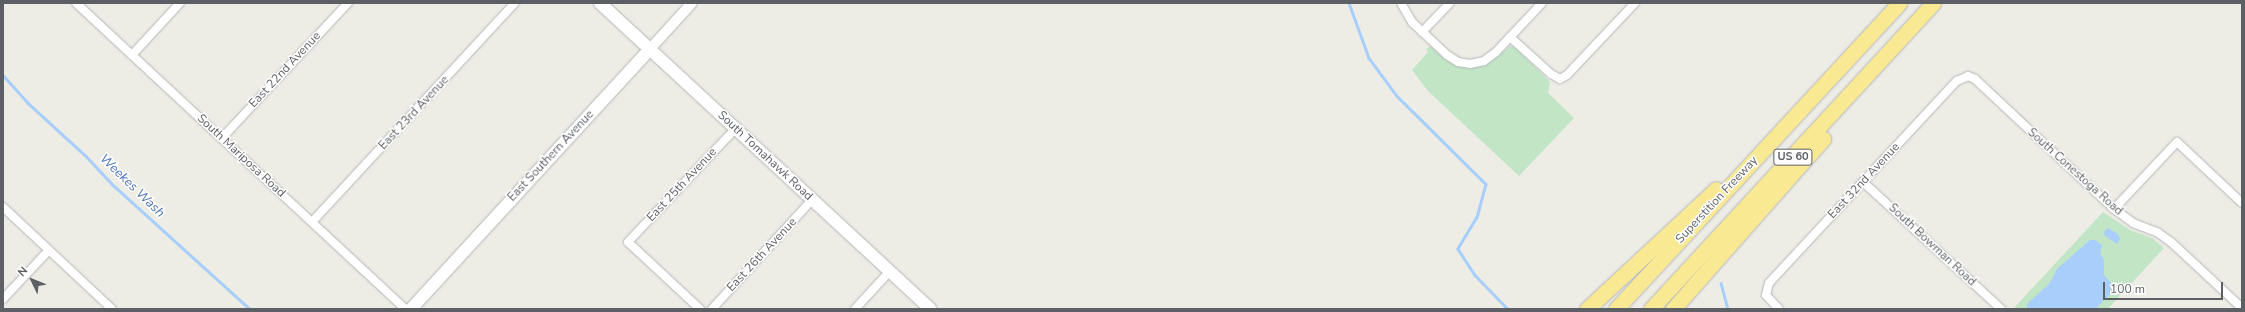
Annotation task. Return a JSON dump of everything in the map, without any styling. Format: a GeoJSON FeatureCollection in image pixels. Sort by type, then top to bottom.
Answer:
{"type":"FeatureCollection","features":[{"type":"Feature","properties":{"kind":"highway","name":"Superstition Freeway"},"geometry":{"type":"LineString","coordinates":[[1616,309],[1899,3]]}},
{"type":"Feature","properties":{"kind":"highway"},"geometry":{"type":"LineString","coordinates":[[1673,309],[1865,92],[1934,3]]}},
{"type":"Feature","properties":{"kind":"highway","name":"US 60"},"geometry":{"type":"LineString","coordinates":[[1651,309],[1934,3]]}},
{"type":"Feature","properties":{"kind":"highway"},"geometry":{"type":"LineString","coordinates":[[1587,309],[1791,121]]}},
{"type":"Feature","properties":{"kind":"main road","name":"South Tomahawk Road"},"geometry":{"type":"LineString","coordinates":[[600,3],[930,309]]}},
{"type":"Feature","properties":{"kind":"main road","name":"East Southern Avenue"},"geometry":{"type":"LineString","coordinates":[[411,309],[650,49]]}},
{"type":"Feature","properties":{"kind":"street","name":"South Mariposa Road"},"geometry":{"type":"LineString","coordinates":[[76,3],[405,309]]}},
{"type":"Feature","properties":{"kind":"street"},"geometry":{"type":"LineString","coordinates":[[132,55],[180,3]]}},
{"type":"Feature","properties":{"kind":"street","name":"East 22nd Avenue"},"geometry":{"type":"LineString","coordinates":[[222,138],[348,3]]}},
{"type":"Feature","properties":{"kind":"street","name":"East 23rd Avenue"},"geometry":{"type":"LineString","coordinates":[[312,222],[515,3]]}},
{"type":"Feature","properties":{"kind":"street","name":"East Southern Avenue"},"geometry":{"type":"LineString","coordinates":[[650,49],[692,3]]}},
{"type":"Feature","properties":{"kind":"street"},"geometry":{"type":"LineString","coordinates":[[1401,3],[1412,22],[1447,55],[1458,62],[1470,64],[1484,61],[1510,37],[1542,3]]}},
{"type":"Feature","properties":{"kind":"street"},"geometry":{"type":"LineString","coordinates":[[1422,32],[1450,3]]}},
{"type":"Feature","properties":{"kind":"street"},"geometry":{"type":"LineString","coordinates":[[1510,37],[1551,74],[1560,79],[1567,75],[1635,3]]}},
{"type":"Feature","properties":{"kind":"street","name":"East 32nd Avenue"},"geometry":{"type":"LineString","coordinates":[[1779,309],[1770,300],[1766,292],[1769,283],[1956,82],[1968,76]]}},
{"type":"Feature","properties":{"kind":"street","name":"South Conestoga Road"},"geometry":{"type":"LineString","coordinates":[[1968,76],[1976,80],[2114,209],[2133,223],[2166,238],[2242,308]]}},
{"type":"Feature","properties":{"kind":"street","name":"East 25th Avenue"},"geometry":{"type":"LineString","coordinates":[[700,309],[628,242],[736,128]]}},
{"type":"Feature","properties":{"kind":"street"},"geometry":{"type":"LineString","coordinates":[[2114,209],[2177,142],[2242,203]]}},
{"type":"Feature","properties":{"kind":"street","name":"South Bowman Road"},"geometry":{"type":"LineString","coordinates":[[1863,182],[2000,309]]}},
{"type":"Feature","properties":{"kind":"street","name":"East 26th Avenue"},"geometry":{"type":"LineString","coordinates":[[712,309],[812,200]]}},
{"type":"Feature","properties":{"kind":"street"},"geometry":{"type":"LineString","coordinates":[[3,208],[112,309]]}},
{"type":"Feature","properties":{"kind":"street"},"geometry":{"type":"LineString","coordinates":[[3,298],[49,250]]}},
{"type":"Feature","properties":{"kind":"street"},"geometry":{"type":"LineString","coordinates":[[855,309],[890,272]]}},
{"type":"Feature","properties":{"kind":"green space"},"geometry":{"type":"Polygon","coordinates":[[[1430,46],[1452,63],[1471,68],[1491,61],[1510,46],[1516,48],[1550,82],[1548,93],[1574,118],[1519,176],[1428,91],[1412,70],[1428,52],[1426,50],[1430,46]]]}},
{"type":"Feature","properties":{"kind":"green space"},"geometry":{"type":"Polygon","coordinates":[[[2103,212],[2130,230],[2152,238],[2164,248],[2108,309],[2013,309],[2103,212]]]}},
{"type":"Feature","properties":{"kind":"water"},"geometry":{"type":"Polygon","coordinates":[[[2108,228],[2118,234],[2120,239],[2117,244],[2105,236],[2104,232],[2108,228]]]}},
{"type":"Feature","properties":{"kind":"water"},"geometry":{"type":"Polygon","coordinates":[[[2090,240],[2095,240],[2102,245],[2100,254],[2104,260],[2104,275],[2116,289],[2095,309],[2027,309],[2027,304],[2049,284],[2057,269],[2090,240]]]}},
{"type":"Feature","properties":{"kind":"waterway"},"geometry":{"type":"LineString","coordinates":[[1349,3],[1369,58],[1397,96],[1486,184],[1477,217],[1458,249],[1475,275],[1508,309]]}},
{"type":"Feature","properties":{"kind":"waterway","name":"Weekes Wash"},"geometry":{"type":"LineString","coordinates":[[3,75],[28,103],[86,156],[112,184],[250,309]]}},
{"type":"Feature","properties":{"kind":"waterway"},"geometry":{"type":"LineString","coordinates":[[1721,283],[1728,309]]}}]}
